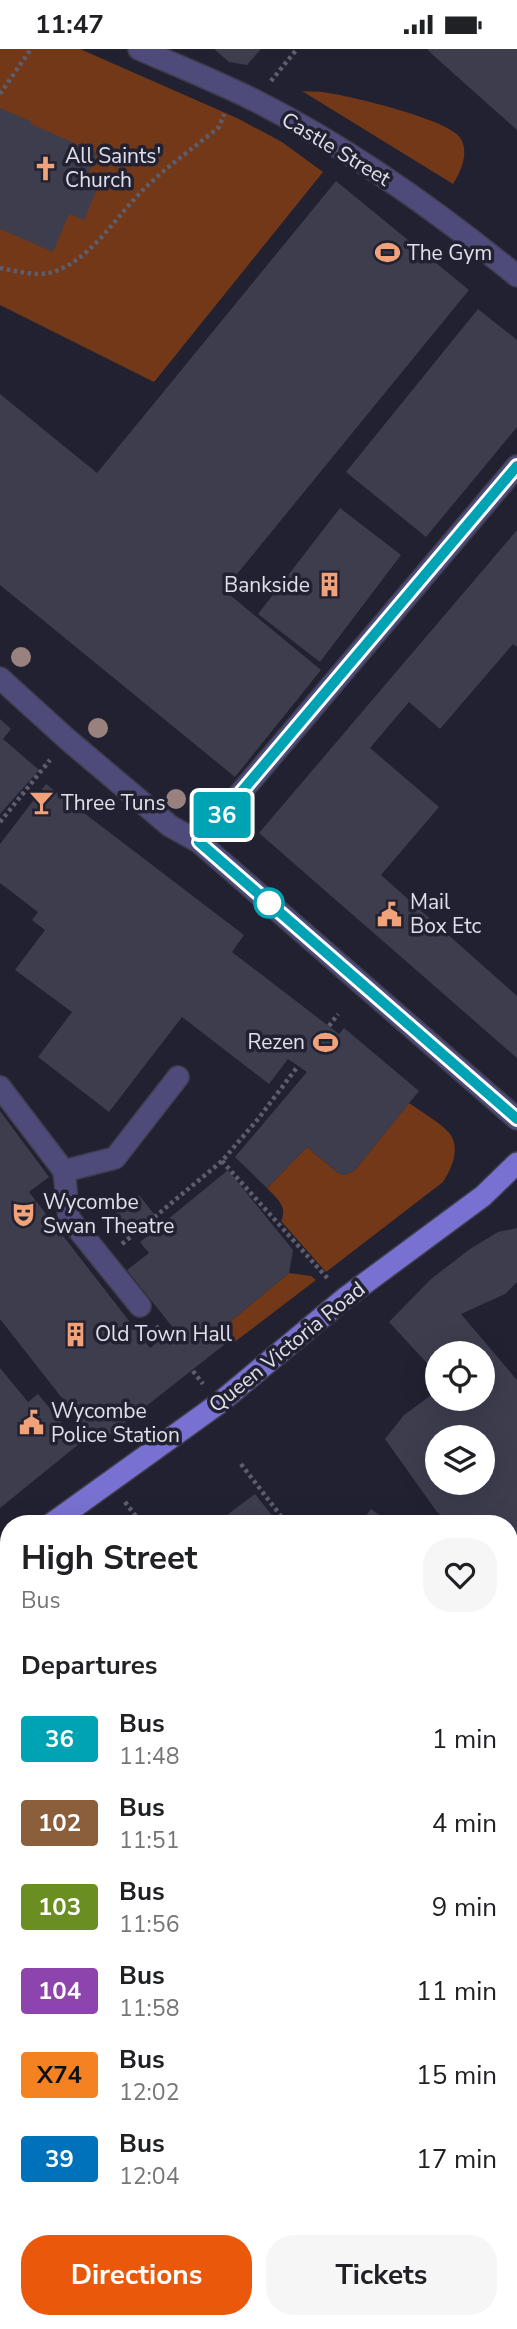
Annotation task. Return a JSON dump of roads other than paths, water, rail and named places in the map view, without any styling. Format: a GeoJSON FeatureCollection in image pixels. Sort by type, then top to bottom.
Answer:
{"type":"FeatureCollection","features":[{"type":"Feature","properties":{"kind":"main road","name":"Queen Victoria Road"},"geometry":{"type":"LineString","coordinates":[[64,1515],[219,1404],[345,1298],[468,1208],[517,1163]]}},
{"type":"Feature","properties":{"kind":"street","name":"Castle Street"},"geometry":{"type":"LineString","coordinates":[[139,49],[256,101],[317,134],[458,228],[517,276]]}},
{"type":"Feature","properties":{"kind":"street"},"geometry":{"type":"LineString","coordinates":[[199,842],[517,466]]}},
{"type":"Feature","properties":{"kind":"street"},"geometry":{"type":"LineString","coordinates":[[0,678],[170,826],[199,842],[517,1119]]}},
{"type":"Feature","properties":{"kind":"street"},"geometry":{"type":"LineString","coordinates":[[64,1171],[115,1158],[178,1077]]}},
{"type":"Feature","properties":{"kind":"street"},"geometry":{"type":"LineString","coordinates":[[0,1087],[64,1171],[69,1218],[140,1306]]}},
{"type":"Feature","properties":{"kind":"place","name":"All Saints' Church"},"geometry":{"type":"Point","coordinates":[45,168]}},
{"type":"Feature","properties":{"kind":"place","name":"The Gym"},"geometry":{"type":"Point","coordinates":[387,253]}},
{"type":"Feature","properties":{"kind":"place","name":"Bankside"},"geometry":{"type":"Point","coordinates":[330,585]}},
{"type":"Feature","properties":{"kind":"place","name":"Three Tuns"},"geometry":{"type":"Point","coordinates":[41,803]}},
{"type":"Feature","properties":{"kind":"place","name":"Mail Box Etc"},"geometry":{"type":"Point","coordinates":[390,914]}},
{"type":"Feature","properties":{"kind":"place","name":"Rezen"},"geometry":{"type":"Point","coordinates":[325,1042]}},
{"type":"Feature","properties":{"kind":"place","name":"Wycombe Swan Theatre"},"geometry":{"type":"Point","coordinates":[23,1214]}},
{"type":"Feature","properties":{"kind":"place","name":"Old Town Hall"},"geometry":{"type":"Point","coordinates":[75,1334]}},
{"type":"Feature","properties":{"kind":"place","name":"Wycombe Police Station"},"geometry":{"type":"Point","coordinates":[31,1423]}}]}
